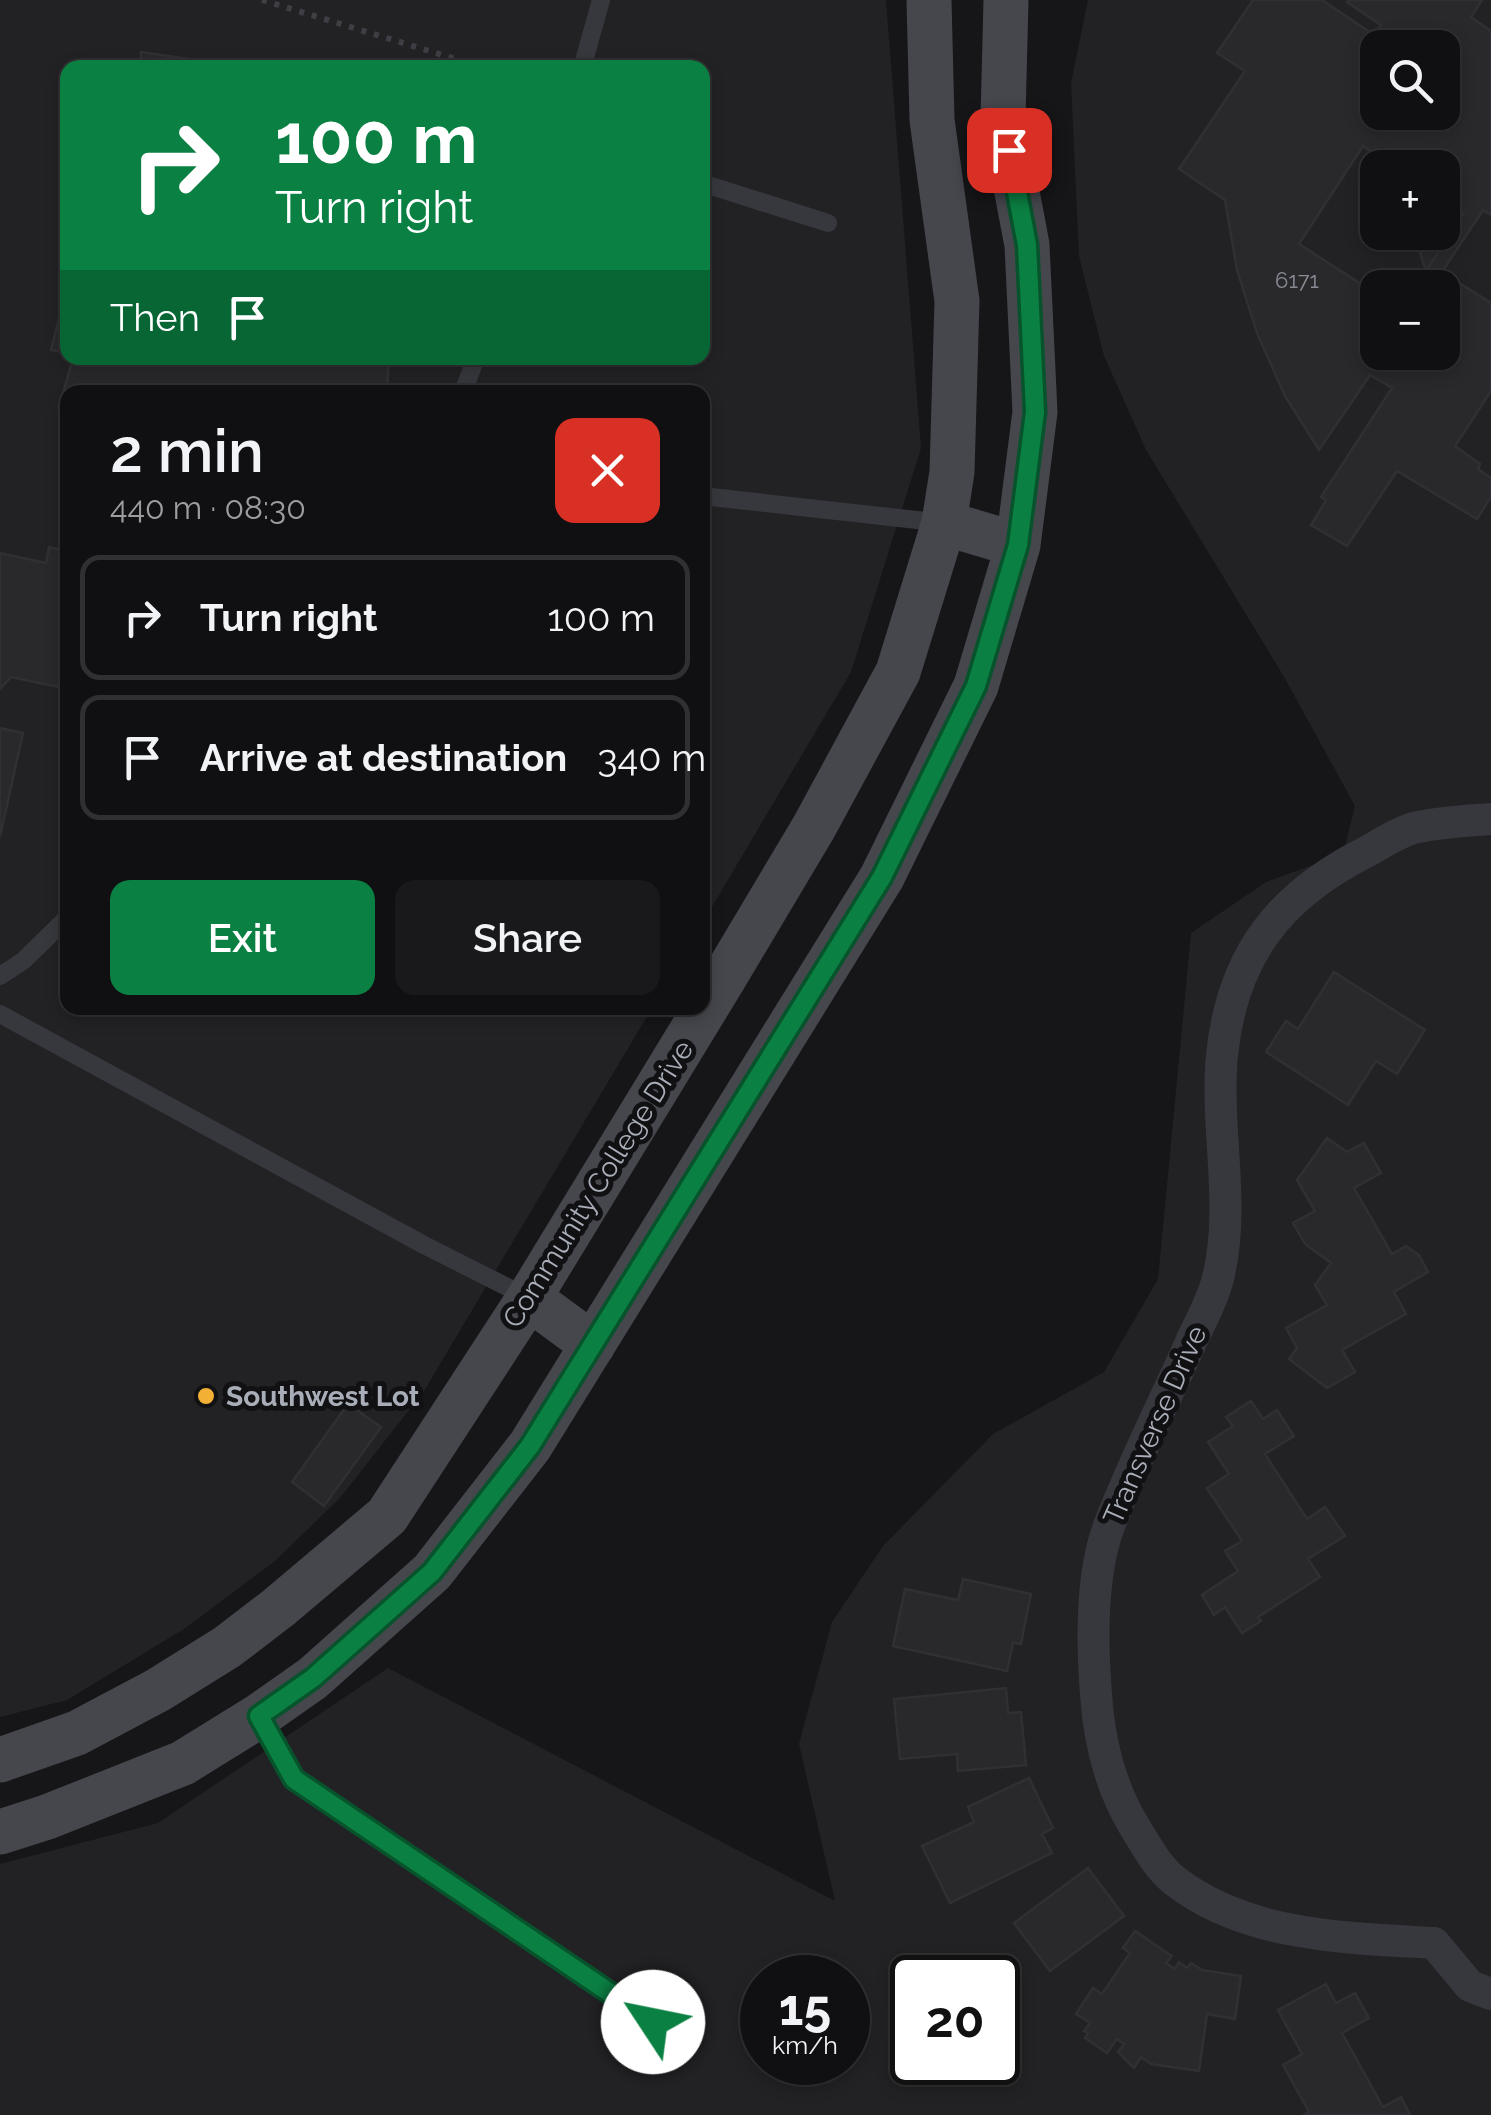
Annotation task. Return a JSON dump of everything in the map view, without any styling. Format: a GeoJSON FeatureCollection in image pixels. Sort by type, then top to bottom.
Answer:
{"type":"FeatureCollection","features":[{"type":"Feature","properties":{"kind":"street","name":"Community College Drive"},"geometry":{"type":"LineString","coordinates":[[710,1000],[814,828],[898,672],[944,523],[952,472],[957,300],[932,120],[929,0]]}},
{"type":"Feature","properties":{"kind":"street"},"geometry":{"type":"LineString","coordinates":[[0,1832],[182,1763],[313,1678],[432,1572],[530,1446],[882,877],[976,686],[1018,545],[1035,412],[1027,245],[1003,118],[1006,0]]}},
{"type":"Feature","properties":{"kind":"street"},"geometry":{"type":"LineString","coordinates":[[944,523],[1018,545]]}},
{"type":"Feature","properties":{"kind":"street","name":"Transverse Drive"},"geometry":{"type":"LineString","coordinates":[[1491,819],[1411,828],[1334,868],[1293,898],[1262,932],[1236,987],[1222,1054],[1223,1233],[1218,1280],[1108,1529],[1094,1618],[1093,1662],[1107,1766],[1117,1793],[1151,1854],[1173,1880],[1202,1899],[1292,1930],[1340,1938],[1434,1942],[1470,1986],[1491,1994]]}},
{"type":"Feature","properties":{"kind":"street","name":"Community College Drive"},"geometry":{"type":"LineString","coordinates":[[0,1760],[77,1732],[158,1690],[227,1647],[387,1516],[530,1298],[701,1015]]}},
{"type":"Feature","properties":{"kind":"street"},"geometry":{"type":"LineString","coordinates":[[530,1298],[592,1345]]}},
{"type":"Feature","properties":{"kind":"street"},"geometry":{"type":"LineString","coordinates":[[227,1647],[259,1716]]}},
{"type":"Feature","properties":{"kind":"lane"},"geometry":{"type":"LineString","coordinates":[[584,60],[601,0]]}},
{"type":"Feature","properties":{"kind":"lane"},"geometry":{"type":"LineString","coordinates":[[710,186],[828,224]]}},
{"type":"Feature","properties":{"kind":"lane"},"geometry":{"type":"LineString","coordinates":[[710,497],[944,523]]}},
{"type":"Feature","properties":{"kind":"lane"},"geometry":{"type":"LineString","coordinates":[[0,976],[22,962],[60,925]]}},
{"type":"Feature","properties":{"kind":"lane"},"geometry":{"type":"LineString","coordinates":[[0,1014],[530,1298]]}},
{"type":"Feature","properties":{"kind":"lane"},"geometry":{"type":"LineString","coordinates":[[259,1716],[294,1779],[653,2022]]}},
{"type":"Feature","properties":{"kind":"path"},"geometry":{"type":"LineString","coordinates":[[262,0],[459,60]]}},
{"type":"Feature","properties":{"kind":"shaded area"},"geometry":{"type":"Polygon","coordinates":[[[0,0],[886,0],[921,448],[851,672],[710,910],[710,385],[60,385],[60,1015],[648,1015],[424,1391],[340,1498],[275,1561],[184,1629],[67,1700],[0,1717],[0,0]]]}},
{"type":"Feature","properties":{"kind":"shaded area"},"geometry":{"type":"Polygon","coordinates":[[[1088,0],[1491,0],[1491,2115],[0,2115],[0,1864],[158,1823],[388,1668],[835,1901],[799,1744],[832,1622],[883,1546],[993,1434],[1104,1372],[1158,1279],[1191,933],[1266,882],[1343,854],[1355,806],[1283,675],[1146,450],[1104,356],[1079,256],[1071,83],[1088,0]]]}},
{"type":"Feature","properties":{"kind":"building"},"geometry":{"type":"Polygon","coordinates":[[[1253,0],[1322,0],[1367,30],[1360,30],[1360,130],[1460,130],[1460,30],[1378,30],[1381,25],[1347,2],[1482,0],[1471,17],[1491,31],[1491,215],[1483,210],[1460,245],[1460,219],[1464,213],[1460,210],[1460,150],[1369,150],[1363,146],[1299,244],[1360,283],[1360,370],[1460,370],[1460,283],[1491,303],[1491,391],[1455,446],[1480,464],[1478,469],[1491,478],[1491,497],[1477,519],[1397,471],[1347,546],[1311,525],[1326,500],[1321,497],[1392,388],[1370,375],[1319,450],[1285,396],[1257,333],[1237,270],[1225,200],[1179,169],[1245,71],[1217,53],[1253,0]]]}},
{"type":"Feature","properties":{"kind":"building"},"geometry":{"type":"Polygon","coordinates":[[[141,52],[196,60],[141,60],[141,52]]]}},
{"type":"Feature","properties":{"kind":"building"},"geometry":{"type":"Polygon","coordinates":[[[1419,250],[1440,250],[1427,270],[1419,250]]]}},
{"type":"Feature","properties":{"kind":"building"},"geometry":{"type":"Polygon","coordinates":[[[1440,250],[1457,250],[1443,270],[1427,270],[1440,250]]]}},
{"type":"Feature","properties":{"kind":"building"},"geometry":{"type":"Polygon","coordinates":[[[60,313],[60,352],[51,350],[60,313]]]}},
{"type":"Feature","properties":{"kind":"building"},"geometry":{"type":"Polygon","coordinates":[[[71,365],[389,365],[387,385],[65,385],[71,365]]]}},
{"type":"Feature","properties":{"kind":"building"},"geometry":{"type":"Polygon","coordinates":[[[49,547],[60,550],[60,687],[11,677],[0,689],[0,553],[46,563],[49,547]]]}},
{"type":"Feature","properties":{"kind":"building"},"geometry":{"type":"Polygon","coordinates":[[[0,728],[23,733],[0,837],[0,728]]]}},
{"type":"Feature","properties":{"kind":"building"},"geometry":{"type":"Polygon","coordinates":[[[1334,972],[1425,1030],[1397,1074],[1376,1061],[1348,1105],[1266,1052],[1286,1021],[1298,1029],[1334,972]]]}},
{"type":"Feature","properties":{"kind":"building"},"geometry":{"type":"Polygon","coordinates":[[[1327,1138],[1347,1152],[1364,1143],[1381,1173],[1354,1188],[1392,1254],[1406,1246],[1419,1255],[1428,1272],[1394,1292],[1406,1314],[1342,1350],[1355,1372],[1327,1388],[1289,1359],[1297,1348],[1286,1328],[1327,1305],[1315,1285],[1331,1263],[1305,1244],[1293,1223],[1315,1211],[1297,1180],[1327,1138]]]}},
{"type":"Feature","properties":{"kind":"building"},"geometry":{"type":"Polygon","coordinates":[[[1251,1401],[1263,1419],[1277,1410],[1294,1436],[1265,1454],[1307,1519],[1325,1507],[1345,1536],[1308,1559],[1320,1577],[1258,1617],[1261,1621],[1242,1633],[1225,1607],[1214,1615],[1202,1595],[1238,1571],[1225,1551],[1242,1541],[1207,1488],[1229,1474],[1208,1442],[1233,1426],[1226,1417],[1251,1401]]]}},
{"type":"Feature","properties":{"kind":"building"},"geometry":{"type":"Polygon","coordinates":[[[348,1404],[381,1427],[324,1506],[292,1482],[348,1404]]]}},
{"type":"Feature","properties":{"kind":"building"},"geometry":{"type":"Polygon","coordinates":[[[963,1579],[1031,1594],[1021,1644],[1013,1643],[1007,1671],[893,1646],[905,1589],[958,1600],[963,1579]]]}},
{"type":"Feature","properties":{"kind":"building"},"geometry":{"type":"Polygon","coordinates":[[[1006,1688],[1008,1713],[1021,1712],[1026,1765],[958,1771],[957,1754],[900,1759],[894,1699],[1006,1688]]]}},
{"type":"Feature","properties":{"kind":"building"},"geometry":{"type":"Polygon","coordinates":[[[1029,1778],[1053,1828],[1042,1834],[1052,1853],[950,1903],[922,1846],[974,1822],[968,1807],[1029,1778]]]}},
{"type":"Feature","properties":{"kind":"building"},"geometry":{"type":"Polygon","coordinates":[[[1088,1868],[1124,1916],[1050,1971],[1014,1923],[1088,1868]]]}},
{"type":"Feature","properties":{"kind":"building"},"geometry":{"type":"Polygon","coordinates":[[[1135,1931],[1172,1956],[1166,1963],[1175,1969],[1179,1962],[1187,1968],[1191,1963],[1202,1970],[1241,1976],[1235,2019],[1207,2014],[1199,2071],[1151,2064],[1141,2057],[1134,2068],[1118,2052],[1124,2044],[1117,2039],[1107,2053],[1085,2038],[1088,2033],[1084,2031],[1090,2023],[1076,2014],[1093,1988],[1102,1994],[1130,1953],[1123,1948],[1135,1931]]]}},
{"type":"Feature","properties":{"kind":"building"},"geometry":{"type":"Polygon","coordinates":[[[1326,1984],[1336,2003],[1355,1993],[1369,2018],[1342,2033],[1383,2107],[1401,2097],[1410,2115],[1304,2115],[1309,2112],[1283,2065],[1302,2054],[1278,2010],[1326,1984]]]}},
{"type":"Feature","properties":{"kind":"place","name":"Southwest Lot"},"geometry":{"type":"Point","coordinates":[206,1396]}},
{"type":"Feature","properties":{"kind":"route"},"geometry":{"type":"LineString","coordinates":[[653,2022],[294,1779],[259,1716],[313,1678],[432,1572],[530,1446],[882,877],[976,686],[1018,545],[1035,412],[1027,245],[1009,150]]}}]}
